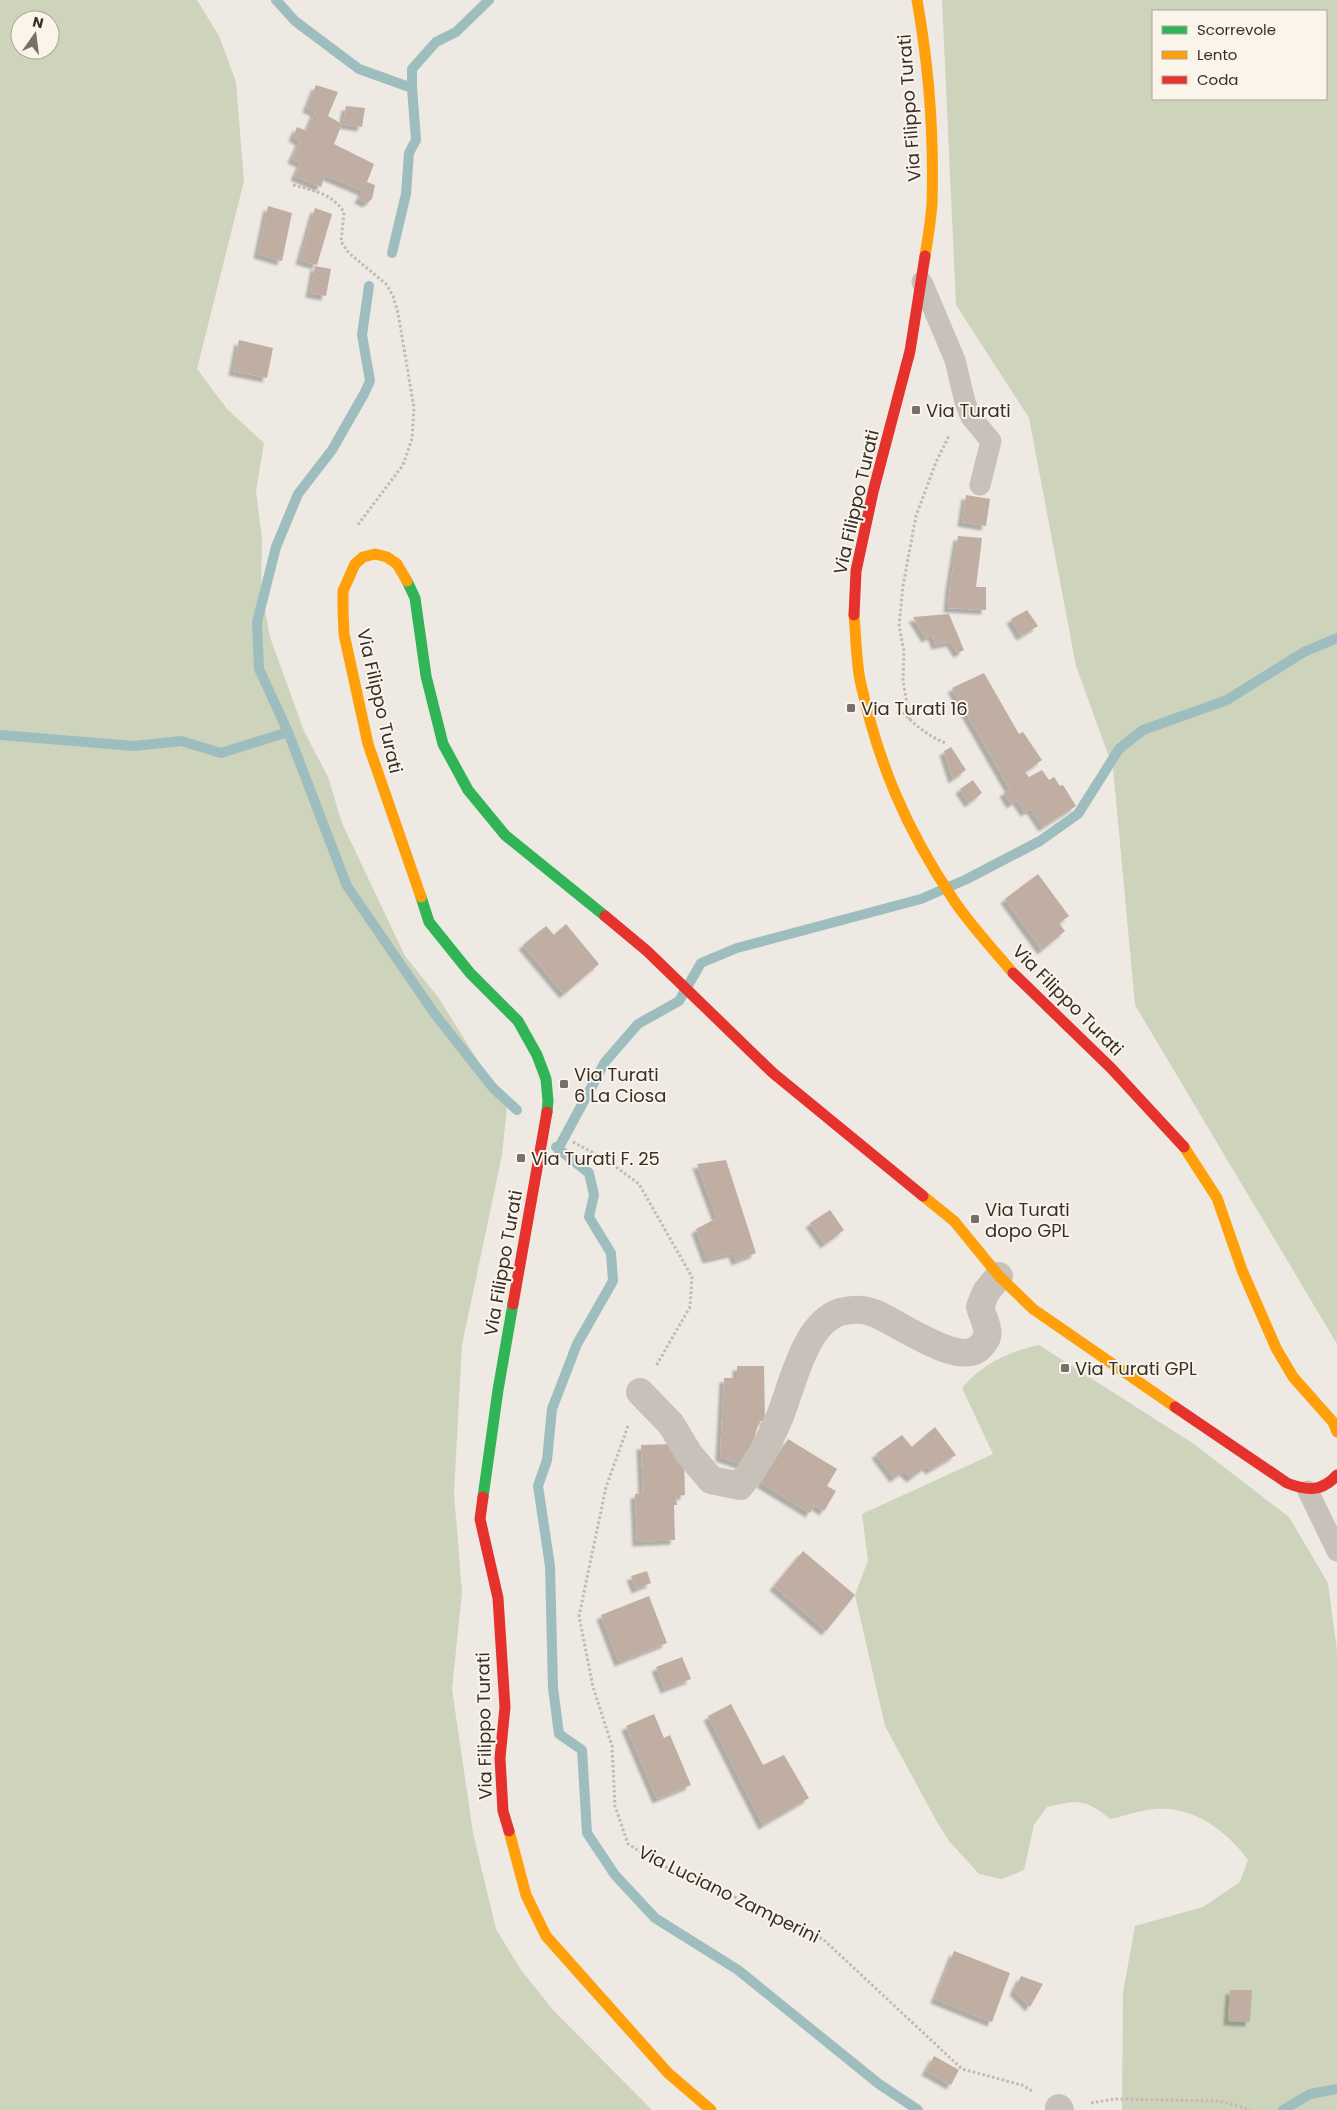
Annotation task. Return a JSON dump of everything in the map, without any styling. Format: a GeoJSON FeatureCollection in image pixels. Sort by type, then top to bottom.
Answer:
{"type":"FeatureCollection","features":[{"type":"Feature","properties":{"kind":"main road","name":"Via Filippo Turati"},"geometry":{"type":"LineString","coordinates":[[917,0],[924,40],[931,112],[932,204],[922,282],[908,360],[873,492],[856,571],[854,615],[860,678],[874,735],[889,782],[914,837],[954,901],[1015,976],[1111,1068],[1185,1148],[1217,1198],[1242,1270],[1276,1348],[1293,1377],[1333,1422],[1337,1432]]}},
{"type":"Feature","properties":{"kind":"main road"},"geometry":{"type":"LineString","coordinates":[[363,557],[375,554],[387,557],[397,564],[404,573],[415,598],[426,676],[443,744],[468,790],[505,835],[647,951],[773,1073],[954,1221],[1000,1276],[1041,1315],[1279,1479],[1308,1491],[1324,1488],[1337,1477]]}},
{"type":"Feature","properties":{"kind":"main road","name":"Via Filippo Turati"},"geometry":{"type":"LineString","coordinates":[[363,557],[355,564],[343,591],[344,634],[368,744],[429,922],[464,965],[518,1021],[537,1056],[546,1079],[548,1101],[545,1126],[498,1390],[480,1519],[498,1598],[505,1707],[500,1758],[503,1811],[526,1895],[546,1936],[668,2073],[711,2110]]}},
{"type":"Feature","properties":{"kind":"street"},"geometry":{"type":"LineString","coordinates":[[640,1392],[671,1424],[689,1454],[711,1480],[740,1486],[760,1461],[779,1419],[796,1367],[819,1324],[840,1312],[859,1310],[874,1313],[941,1348],[962,1353],[979,1349],[987,1338],[987,1329],[980,1308],[986,1292],[1000,1276]]}},
{"type":"Feature","properties":{"kind":"lane"},"geometry":{"type":"LineString","coordinates":[[922,282],[955,360],[965,402],[971,417],[991,441],[980,485]]}},
{"type":"Feature","properties":{"kind":"lane"},"geometry":{"type":"LineString","coordinates":[[1308,1491],[1337,1551]]}},
{"type":"Feature","properties":{"kind":"path"},"geometry":{"type":"LineString","coordinates":[[293,185],[324,194],[336,201],[344,212],[340,242],[348,253],[386,284],[393,296],[398,313],[414,408],[412,439],[403,465],[357,525],[354,534],[363,557]]}},
{"type":"Feature","properties":{"kind":"path"},"geometry":{"type":"LineString","coordinates":[[945,743],[932,737],[910,720],[904,681],[904,651],[899,626],[903,586],[916,516],[936,462],[965,402]]}},
{"type":"Feature","properties":{"kind":"path","name":"Via Luciano Zamperini"},"geometry":{"type":"LineString","coordinates":[[545,1126],[605,1159],[639,1184],[692,1277],[690,1307],[670,1344],[640,1392],[606,1487],[579,1616],[593,1687],[612,1746],[615,1806],[628,1844],[664,1866],[795,1923],[824,1940],[962,2069],[1022,2085],[1059,2109],[1114,2099],[1220,2101],[1251,2110]]}},
{"type":"Feature","properties":{"kind":"green space"},"geometry":{"type":"Polygon","coordinates":[[[0,0],[197,0],[219,36],[236,82],[244,181],[197,369],[227,409],[264,443],[256,491],[262,539],[261,588],[270,637],[304,731],[328,777],[342,823],[405,956],[438,997],[507,1107],[502,1155],[462,1345],[454,1493],[462,1592],[452,1689],[473,1833],[496,1929],[521,1970],[554,2011],[652,2110],[0,2110],[0,0]]]}},
{"type":"Feature","properties":{"kind":"green space"},"geometry":{"type":"Polygon","coordinates":[[[942,0],[1337,0],[1337,1344],[1135,1005],[1113,768],[1076,666],[1029,418],[956,305],[942,0]]]}},
{"type":"Feature","properties":{"kind":"green space"},"geometry":{"type":"Polygon","coordinates":[[[1039,1345],[1194,1444],[1289,1517],[1328,1583],[1337,1651],[1337,2110],[1122,2110],[1123,1992],[1135,1926],[1203,1907],[1240,1882],[1248,1860],[1230,1839],[1208,1822],[1196,1816],[1170,1809],[1156,1809],[1110,1819],[1094,1807],[1074,1802],[1047,1807],[1034,1825],[1024,1870],[1002,1879],[979,1874],[949,1841],[885,1726],[855,1595],[868,1560],[862,1514],[993,1454],[962,1388],[988,1365],[1007,1355],[1039,1345]]]}},
{"type":"Feature","properties":{"kind":"building"},"geometry":{"type":"Polygon","coordinates":[[[316,85],[338,92],[328,116],[342,124],[334,144],[374,164],[367,182],[375,185],[372,199],[367,203],[359,199],[363,191],[325,175],[321,187],[295,176],[301,163],[292,159],[300,141],[293,137],[297,127],[307,131],[315,112],[307,108],[316,85]]]}},
{"type":"Feature","properties":{"kind":"building"},"geometry":{"type":"Polygon","coordinates":[[[346,106],[365,108],[362,127],[343,124],[346,106]]]}},
{"type":"Feature","properties":{"kind":"building"},"geometry":{"type":"Polygon","coordinates":[[[268,206],[292,213],[282,261],[258,254],[268,206]]]}},
{"type":"Feature","properties":{"kind":"building"},"geometry":{"type":"Polygon","coordinates":[[[315,208],[332,214],[317,265],[300,260],[315,208]]]}},
{"type":"Feature","properties":{"kind":"building"},"geometry":{"type":"Polygon","coordinates":[[[315,266],[331,269],[326,296],[310,293],[315,266]]]}},
{"type":"Feature","properties":{"kind":"building"},"geometry":{"type":"Polygon","coordinates":[[[239,340],[273,348],[267,378],[233,371],[239,340]]]}},
{"type":"Feature","properties":{"kind":"building"},"geometry":{"type":"Polygon","coordinates":[[[966,495],[990,499],[986,526],[962,522],[966,495]]]}},
{"type":"Feature","properties":{"kind":"building"},"geometry":{"type":"Polygon","coordinates":[[[958,536],[982,538],[976,587],[986,587],[986,610],[948,608],[958,536]]]}},
{"type":"Feature","properties":{"kind":"building"},"geometry":{"type":"Polygon","coordinates":[[[1027,610],[1038,626],[1021,636],[1011,619],[1027,610]]]}},
{"type":"Feature","properties":{"kind":"building"},"geometry":{"type":"Polygon","coordinates":[[[949,614],[964,650],[958,653],[951,642],[936,645],[932,635],[926,638],[913,617],[949,614]]]}},
{"type":"Feature","properties":{"kind":"building"},"geometry":{"type":"Polygon","coordinates":[[[984,673],[1019,734],[1023,732],[1042,760],[1025,772],[1029,777],[1042,770],[1049,780],[1054,777],[1060,786],[1063,785],[1076,806],[1043,827],[1031,809],[1025,812],[1017,800],[1011,804],[1004,792],[1010,789],[952,688],[984,673]]]}},
{"type":"Feature","properties":{"kind":"building"},"geometry":{"type":"Polygon","coordinates":[[[951,747],[966,770],[953,779],[944,751],[951,747]]]}},
{"type":"Feature","properties":{"kind":"building"},"geometry":{"type":"Polygon","coordinates":[[[973,780],[982,793],[969,803],[960,789],[973,780]]]}},
{"type":"Feature","properties":{"kind":"building"},"geometry":{"type":"Polygon","coordinates":[[[1038,874],[1069,916],[1059,923],[1065,931],[1042,950],[1005,899],[1038,874]]]}},
{"type":"Feature","properties":{"kind":"building"},"geometry":{"type":"Polygon","coordinates":[[[566,924],[599,964],[564,994],[523,945],[546,926],[554,935],[566,924]]]}},
{"type":"Feature","properties":{"kind":"building"},"geometry":{"type":"Polygon","coordinates":[[[726,1160],[756,1253],[736,1261],[733,1253],[707,1259],[696,1229],[717,1218],[697,1164],[726,1160]]]}},
{"type":"Feature","properties":{"kind":"building"},"geometry":{"type":"Polygon","coordinates":[[[830,1210],[844,1230],[825,1244],[810,1223],[830,1210]]]}},
{"type":"Feature","properties":{"kind":"building"},"geometry":{"type":"Polygon","coordinates":[[[737,1366],[764,1366],[765,1421],[759,1421],[747,1466],[720,1457],[724,1378],[737,1378],[737,1366]]]}},
{"type":"Feature","properties":{"kind":"building"},"geometry":{"type":"Polygon","coordinates":[[[935,1427],[956,1455],[930,1470],[927,1466],[911,1478],[904,1471],[894,1478],[876,1454],[902,1435],[912,1447],[935,1427]]]}},
{"type":"Feature","properties":{"kind":"building"},"geometry":{"type":"Polygon","coordinates":[[[788,1439],[837,1469],[827,1486],[836,1491],[824,1511],[815,1505],[810,1513],[761,1483],[788,1439]]]}},
{"type":"Feature","properties":{"kind":"building"},"geometry":{"type":"Polygon","coordinates":[[[675,1444],[684,1458],[685,1495],[676,1496],[677,1505],[674,1505],[675,1540],[637,1542],[635,1494],[643,1493],[641,1445],[675,1444]]]}},
{"type":"Feature","properties":{"kind":"building"},"geometry":{"type":"Polygon","coordinates":[[[803,1551],[855,1595],[826,1631],[774,1586],[803,1551]]]}},
{"type":"Feature","properties":{"kind":"building"},"geometry":{"type":"Polygon","coordinates":[[[647,1571],[651,1583],[636,1589],[631,1576],[647,1571]]]}},
{"type":"Feature","properties":{"kind":"building"},"geometry":{"type":"Polygon","coordinates":[[[649,1596],[667,1643],[619,1662],[601,1615],[649,1596]]]}},
{"type":"Feature","properties":{"kind":"building"},"geometry":{"type":"Polygon","coordinates":[[[682,1657],[691,1679],[665,1689],[656,1667],[682,1657]]]}},
{"type":"Feature","properties":{"kind":"building"},"geometry":{"type":"Polygon","coordinates":[[[731,1704],[763,1765],[784,1755],[809,1798],[763,1825],[708,1716],[731,1704]]]}},
{"type":"Feature","properties":{"kind":"building"},"geometry":{"type":"Polygon","coordinates":[[[654,1714],[664,1738],[670,1735],[691,1785],[657,1799],[626,1726],[654,1714]]]}},
{"type":"Feature","properties":{"kind":"building"},"geometry":{"type":"Polygon","coordinates":[[[954,1951],[1010,1973],[992,2022],[935,1999],[954,1951]]]}},
{"type":"Feature","properties":{"kind":"building"},"geometry":{"type":"Polygon","coordinates":[[[1021,1976],[1043,1984],[1030,2007],[1014,1991],[1021,1976]]]}},
{"type":"Feature","properties":{"kind":"building"},"geometry":{"type":"Polygon","coordinates":[[[1230,1990],[1252,1990],[1250,2022],[1228,2021],[1230,1990]]]}},
{"type":"Feature","properties":{"kind":"building"},"geometry":{"type":"Polygon","coordinates":[[[934,2056],[959,2070],[951,2085],[926,2071],[934,2056]]]}},
{"type":"Feature","properties":{"kind":"waterway"},"geometry":{"type":"LineString","coordinates":[[276,0],[295,21],[359,69],[412,88],[416,140],[409,153],[406,194],[392,253]]}},
{"type":"Feature","properties":{"kind":"waterway"},"geometry":{"type":"LineString","coordinates":[[412,88],[412,69],[436,42],[456,32],[489,0]]}},
{"type":"Feature","properties":{"kind":"waterway"},"geometry":{"type":"LineString","coordinates":[[369,286],[362,335],[370,381],[332,450],[298,494],[276,547],[257,622],[259,669],[288,732],[347,886],[434,1013],[493,1088],[517,1110]]}},
{"type":"Feature","properties":{"kind":"waterway"},"geometry":{"type":"LineString","coordinates":[[558,1149],[605,1062],[638,1024],[679,1001],[701,963],[737,948],[921,899],[967,879],[1040,841],[1078,814],[1119,749],[1143,730],[1227,700],[1304,652],[1337,638]]}},
{"type":"Feature","properties":{"kind":"waterway"},"geometry":{"type":"LineString","coordinates":[[0,735],[134,746],[181,741],[221,753],[288,732]]}},
{"type":"Feature","properties":{"kind":"waterway"},"geometry":{"type":"LineString","coordinates":[[556,1147],[589,1173],[594,1195],[589,1217],[611,1253],[613,1281],[577,1344],[552,1409],[547,1460],[538,1486],[550,1566],[553,1688],[559,1734],[582,1750],[587,1833],[615,1875],[655,1918],[738,1970],[879,2084],[918,2110]]}},
{"type":"Feature","properties":{"kind":"waterway"},"geometry":{"type":"LineString","coordinates":[[1283,2110],[1310,2094],[1337,2089]]}},
{"type":"Feature","properties":{"kind":"traffic: fast"},"geometry":{"type":"LineString","coordinates":[[407,581],[415,598],[426,676],[443,744],[468,790],[505,835],[605,916]]}},
{"type":"Feature","properties":{"kind":"traffic: fast"},"geometry":{"type":"LineString","coordinates":[[421,897],[429,922],[470,973],[518,1021],[537,1055],[546,1079],[547,1112]]}},
{"type":"Feature","properties":{"kind":"traffic: fast"},"geometry":{"type":"LineString","coordinates":[[483,1497],[498,1390],[513,1304]]}},
{"type":"Feature","properties":{"kind":"traffic: slow"},"geometry":{"type":"LineString","coordinates":[[917,0],[928,76],[932,152],[932,203],[925,256]]}},
{"type":"Feature","properties":{"kind":"traffic: slow"},"geometry":{"type":"LineString","coordinates":[[407,581],[397,564],[387,557],[375,554],[363,557],[355,564],[343,591],[344,634],[368,744],[421,897]]}},
{"type":"Feature","properties":{"kind":"traffic: slow"},"geometry":{"type":"LineString","coordinates":[[854,615],[860,680],[867,710],[885,767],[896,794],[921,847],[936,873],[974,928],[1013,973]]}},
{"type":"Feature","properties":{"kind":"traffic: slow"},"geometry":{"type":"LineString","coordinates":[[1184,1147],[1217,1198],[1242,1270],[1276,1348],[1293,1377],[1333,1422],[1337,1432]]}},
{"type":"Feature","properties":{"kind":"traffic: slow"},"geometry":{"type":"LineString","coordinates":[[923,1196],[954,1221],[999,1276],[1033,1309],[1175,1407]]}},
{"type":"Feature","properties":{"kind":"traffic: slow"},"geometry":{"type":"LineString","coordinates":[[509,1831],[526,1895],[546,1936],[668,2073],[711,2110]]}},
{"type":"Feature","properties":{"kind":"traffic: jam"},"geometry":{"type":"LineString","coordinates":[[854,615],[856,571],[873,492],[910,351],[925,256]]}},
{"type":"Feature","properties":{"kind":"traffic: jam"},"geometry":{"type":"LineString","coordinates":[[605,916],[647,951],[773,1073],[923,1196]]}},
{"type":"Feature","properties":{"kind":"traffic: jam"},"geometry":{"type":"LineString","coordinates":[[1013,973],[1111,1068],[1184,1147]]}},
{"type":"Feature","properties":{"kind":"traffic: jam"},"geometry":{"type":"LineString","coordinates":[[513,1304],[547,1112]]}},
{"type":"Feature","properties":{"kind":"traffic: jam"},"geometry":{"type":"LineString","coordinates":[[1175,1407],[1287,1483],[1301,1488],[1314,1488],[1326,1485],[1337,1475]]}},
{"type":"Feature","properties":{"kind":"traffic: jam"},"geometry":{"type":"LineString","coordinates":[[483,1497],[480,1519],[498,1598],[505,1707],[500,1758],[503,1811],[509,1831]]}},
{"type":"Feature","properties":{"kind":"place","name":"Via Turati"},"geometry":{"type":"Point","coordinates":[916,410]}},
{"type":"Feature","properties":{"kind":"place","name":"Via Turati 16"},"geometry":{"type":"Point","coordinates":[851,708]}},
{"type":"Feature","properties":{"kind":"place","name":"Via Turati 6 La Ciosa"},"geometry":{"type":"Point","coordinates":[564,1084]}},
{"type":"Feature","properties":{"kind":"place","name":"Via Turati F. 25"},"geometry":{"type":"Point","coordinates":[521,1158]}},
{"type":"Feature","properties":{"kind":"place","name":"Via Turati dopo GPL"},"geometry":{"type":"Point","coordinates":[975,1219]}},
{"type":"Feature","properties":{"kind":"place","name":"Via Turati GPL"},"geometry":{"type":"Point","coordinates":[1065,1368]}}]}
